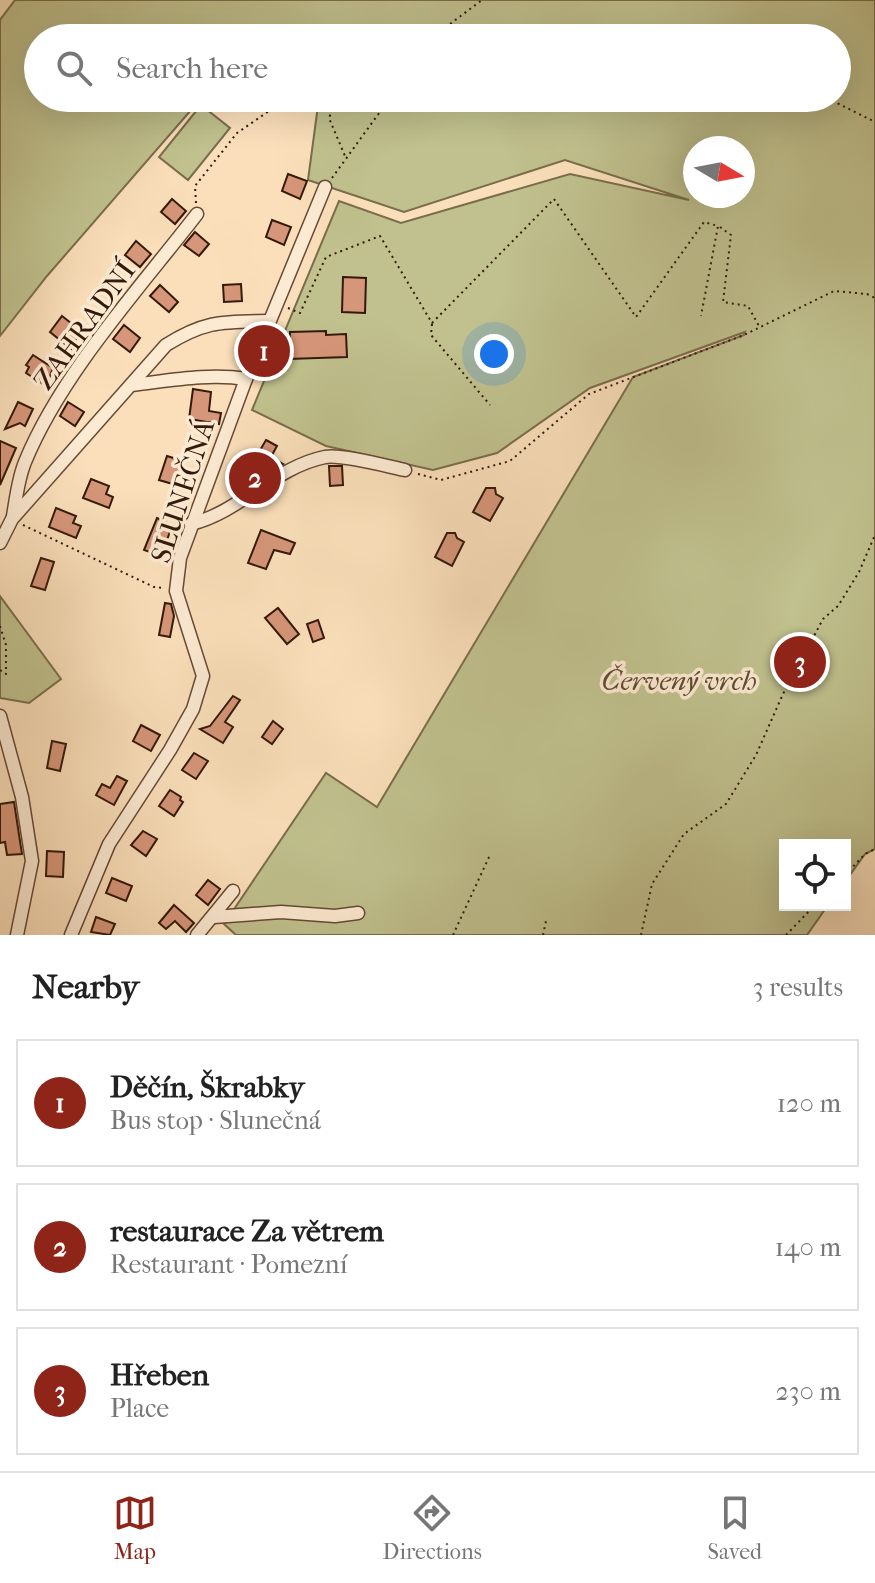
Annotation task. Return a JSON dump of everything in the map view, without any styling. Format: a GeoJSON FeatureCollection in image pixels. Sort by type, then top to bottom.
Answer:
{"type":"FeatureCollection","features":[{"type":"Feature","properties":{"kind":"street","name":"SLUNEČNÁ"},"geometry":{"type":"LineString","coordinates":[[71,935],[109,844],[193,709],[203,676],[176,591],[180,558],[268,321],[325,187]]}},
{"type":"Feature","properties":{"kind":"street","name":"ZAHRADNÍ"},"geometry":{"type":"LineString","coordinates":[[12,519],[23,465],[46,417],[95,345],[197,214]]}},
{"type":"Feature","properties":{"kind":"street"},"geometry":{"type":"LineString","coordinates":[[0,543],[12,519],[166,345],[191,329],[217,322],[268,321]]}},
{"type":"Feature","properties":{"kind":"street"},"geometry":{"type":"LineString","coordinates":[[131,385],[230,376],[246,379]]}},
{"type":"Feature","properties":{"kind":"street"},"geometry":{"type":"LineString","coordinates":[[191,524],[210,520],[284,474],[328,456],[405,470]]}},
{"type":"Feature","properties":{"kind":"street"},"geometry":{"type":"LineString","coordinates":[[0,716],[22,797],[32,861],[17,935]]}},
{"type":"Feature","properties":{"kind":"street"},"geometry":{"type":"LineString","coordinates":[[197,935],[233,891]]}},
{"type":"Feature","properties":{"kind":"street"},"geometry":{"type":"LineString","coordinates":[[214,917],[281,912],[335,916],[358,913]]}},
{"type":"Feature","properties":{"kind":"path"},"geometry":{"type":"LineString","coordinates":[[450,24],[482,0]]}},
{"type":"Feature","properties":{"kind":"path"},"geometry":{"type":"LineString","coordinates":[[851,110],[875,122]]}},
{"type":"Feature","properties":{"kind":"path"},"geometry":{"type":"LineString","coordinates":[[197,214],[195,186],[237,133],[268,112]]}},
{"type":"Feature","properties":{"kind":"path"},"geometry":{"type":"LineString","coordinates":[[331,112],[329,118],[346,158]]}},
{"type":"Feature","properties":{"kind":"path"},"geometry":{"type":"LineString","coordinates":[[325,187],[380,112]]}},
{"type":"Feature","properties":{"kind":"path"},"geometry":{"type":"LineString","coordinates":[[432,323],[554,199],[636,317],[704,222],[718,226],[731,235],[723,302],[748,306],[760,327]]}},
{"type":"Feature","properties":{"kind":"path"},"geometry":{"type":"LineString","coordinates":[[701,316],[718,226]]}},
{"type":"Feature","properties":{"kind":"path"},"geometry":{"type":"LineString","coordinates":[[276,303],[300,313],[326,257],[380,236],[432,323],[431,335],[490,405]]}},
{"type":"Feature","properties":{"kind":"path"},"geometry":{"type":"LineString","coordinates":[[405,470],[441,480],[510,461],[589,394],[760,327],[834,291],[867,294],[875,298]]}},
{"type":"Feature","properties":{"kind":"path"},"geometry":{"type":"LineString","coordinates":[[12,519],[154,587],[176,591]]}},
{"type":"Feature","properties":{"kind":"path"},"geometry":{"type":"LineString","coordinates":[[641,935],[652,884],[684,834],[726,804],[756,755],[783,694],[823,619],[838,606],[852,584],[875,535]]}},
{"type":"Feature","properties":{"kind":"path"},"geometry":{"type":"LineString","coordinates":[[0,626],[6,645],[6,674],[0,670]]}},
{"type":"Feature","properties":{"kind":"path"},"geometry":{"type":"LineString","coordinates":[[851,869],[865,854],[875,849]]}},
{"type":"Feature","properties":{"kind":"path"},"geometry":{"type":"LineString","coordinates":[[453,935],[490,855]]}},
{"type":"Feature","properties":{"kind":"path"},"geometry":{"type":"LineString","coordinates":[[786,935],[809,911]]}},
{"type":"Feature","properties":{"kind":"path"},"geometry":{"type":"LineString","coordinates":[[543,935],[546,921]]}},
{"type":"Feature","properties":{"kind":"green space","name":"Červený vrch"},"geometry":{"type":"Polygon","coordinates":[[[15,0],[875,0],[875,849],[865,854],[851,874],[851,839],[779,839],[779,911],[824,911],[807,935],[236,935],[224,924],[326,773],[377,807],[633,377],[744,335],[745,332],[590,388],[497,453],[433,470],[326,446],[252,410],[339,201],[401,223],[570,174],[683,199],[683,208],[755,208],[755,136],[683,136],[683,198],[565,160],[404,212],[308,180],[317,112],[851,112],[851,24],[24,24],[24,112],[189,112],[47,276],[0,336],[0,20],[15,0]]]}},
{"type":"Feature","properties":{"kind":"green space"},"geometry":{"type":"Polygon","coordinates":[[[195,112],[210,112],[230,128],[188,180],[159,157],[195,112]]]}},
{"type":"Feature","properties":{"kind":"green space"},"geometry":{"type":"Polygon","coordinates":[[[0,596],[61,679],[29,703],[0,698],[0,596]]]}},
{"type":"Feature","properties":{"kind":"building"},"geometry":{"type":"Polygon","coordinates":[[[288,174],[307,181],[300,199],[282,191],[288,174]]]}},
{"type":"Feature","properties":{"kind":"building"},"geometry":{"type":"Polygon","coordinates":[[[172,199],[186,211],[175,224],[161,212],[172,199]]]}},
{"type":"Feature","properties":{"kind":"building"},"geometry":{"type":"Polygon","coordinates":[[[272,220],[291,227],[284,245],[266,237],[272,220]]]}},
{"type":"Feature","properties":{"kind":"building"},"geometry":{"type":"Polygon","coordinates":[[[195,232],[209,244],[199,256],[184,245],[195,232]]]}},
{"type":"Feature","properties":{"kind":"building"},"geometry":{"type":"Polygon","coordinates":[[[136,241],[151,254],[140,267],[125,255],[136,241]]]}},
{"type":"Feature","properties":{"kind":"building"},"geometry":{"type":"Polygon","coordinates":[[[343,277],[366,278],[365,313],[342,312],[343,277]]]}},
{"type":"Feature","properties":{"kind":"building"},"geometry":{"type":"Polygon","coordinates":[[[241,284],[242,301],[224,302],[223,285],[241,284]]]}},
{"type":"Feature","properties":{"kind":"building"},"geometry":{"type":"Polygon","coordinates":[[[160,285],[178,302],[169,312],[150,296],[160,285]]]}},
{"type":"Feature","properties":{"kind":"building"},"geometry":{"type":"Polygon","coordinates":[[[62,316],[81,331],[71,349],[50,332],[62,316]]]}},
{"type":"Feature","properties":{"kind":"building"},"geometry":{"type":"Polygon","coordinates":[[[124,325],[140,338],[130,352],[113,339],[124,325]]]}},
{"type":"Feature","properties":{"kind":"building"},"geometry":{"type":"Polygon","coordinates":[[[326,331],[326,335],[346,334],[347,357],[289,359],[290,332],[326,331]]]}},
{"type":"Feature","properties":{"kind":"building"},"geometry":{"type":"Polygon","coordinates":[[[33,355],[53,368],[46,386],[26,373],[29,367],[26,365],[33,355]]]}},
{"type":"Feature","properties":{"kind":"building"},"geometry":{"type":"Polygon","coordinates":[[[193,389],[211,392],[209,411],[221,413],[219,424],[189,419],[193,389]]]}},
{"type":"Feature","properties":{"kind":"building"},"geometry":{"type":"Polygon","coordinates":[[[18,402],[33,409],[25,426],[20,423],[5,429],[18,402]]]}},
{"type":"Feature","properties":{"kind":"building"},"geometry":{"type":"Polygon","coordinates":[[[68,402],[84,412],[75,426],[60,416],[68,402]]]}},
{"type":"Feature","properties":{"kind":"building"},"geometry":{"type":"Polygon","coordinates":[[[266,440],[277,446],[271,457],[283,464],[250,484],[243,479],[266,440]]]}},
{"type":"Feature","properties":{"kind":"building"},"geometry":{"type":"Polygon","coordinates":[[[0,441],[16,448],[0,485],[0,441]]]}},
{"type":"Feature","properties":{"kind":"building"},"geometry":{"type":"Polygon","coordinates":[[[167,456],[183,461],[176,485],[159,480],[167,456]]]}},
{"type":"Feature","properties":{"kind":"building"},"geometry":{"type":"Polygon","coordinates":[[[329,466],[342,466],[343,485],[330,486],[329,466]]]}},
{"type":"Feature","properties":{"kind":"building"},"geometry":{"type":"Polygon","coordinates":[[[91,479],[109,486],[106,494],[113,497],[109,508],[83,498],[91,479]]]}},
{"type":"Feature","properties":{"kind":"building"},"geometry":{"type":"Polygon","coordinates":[[[486,488],[495,488],[496,494],[503,498],[490,521],[473,512],[486,488]]]}},
{"type":"Feature","properties":{"kind":"building"},"geometry":{"type":"Polygon","coordinates":[[[56,508],[76,516],[73,523],[81,526],[76,538],[49,527],[56,508]]]}},
{"type":"Feature","properties":{"kind":"building"},"geometry":{"type":"Polygon","coordinates":[[[157,518],[166,522],[164,526],[171,529],[161,556],[144,550],[157,518]]]}},
{"type":"Feature","properties":{"kind":"building"},"geometry":{"type":"Polygon","coordinates":[[[261,530],[295,543],[290,554],[274,550],[266,569],[248,563],[261,530]]]}},
{"type":"Feature","properties":{"kind":"building"},"geometry":{"type":"Polygon","coordinates":[[[447,533],[455,533],[464,542],[452,566],[435,557],[447,533]]]}},
{"type":"Feature","properties":{"kind":"building"},"geometry":{"type":"Polygon","coordinates":[[[41,558],[54,562],[45,590],[31,586],[41,558]]]}},
{"type":"Feature","properties":{"kind":"building"},"geometry":{"type":"Polygon","coordinates":[[[165,603],[171,604],[174,616],[170,637],[159,635],[165,603]]]}},
{"type":"Feature","properties":{"kind":"building"},"geometry":{"type":"Polygon","coordinates":[[[278,608],[299,634],[287,644],[265,618],[278,608]]]}},
{"type":"Feature","properties":{"kind":"building"},"geometry":{"type":"Polygon","coordinates":[[[318,620],[324,638],[313,642],[307,624],[318,620]]]}},
{"type":"Feature","properties":{"kind":"building"},"geometry":{"type":"Polygon","coordinates":[[[233,696],[240,700],[225,722],[233,727],[223,743],[200,729],[210,726],[233,696]]]}},
{"type":"Feature","properties":{"kind":"building"},"geometry":{"type":"Polygon","coordinates":[[[273,721],[283,729],[272,744],[262,737],[273,721]]]}},
{"type":"Feature","properties":{"kind":"building"},"geometry":{"type":"Polygon","coordinates":[[[141,725],[160,735],[151,751],[133,741],[141,725]]]}},
{"type":"Feature","properties":{"kind":"building"},"geometry":{"type":"Polygon","coordinates":[[[52,741],[66,744],[60,771],[47,768],[52,741]]]}},
{"type":"Feature","properties":{"kind":"building"},"geometry":{"type":"Polygon","coordinates":[[[194,753],[208,761],[196,779],[182,770],[194,753]]]}},
{"type":"Feature","properties":{"kind":"building"},"geometry":{"type":"Polygon","coordinates":[[[117,776],[127,781],[114,805],[96,795],[102,784],[110,788],[117,776]]]}},
{"type":"Feature","properties":{"kind":"building"},"geometry":{"type":"Polygon","coordinates":[[[170,790],[183,802],[174,816],[159,806],[170,790]]]}},
{"type":"Feature","properties":{"kind":"building"},"geometry":{"type":"Polygon","coordinates":[[[14,802],[22,854],[7,855],[5,842],[0,843],[0,804],[14,802]]]}},
{"type":"Feature","properties":{"kind":"building"},"geometry":{"type":"Polygon","coordinates":[[[143,831],[157,839],[146,856],[131,845],[143,831]]]}},
{"type":"Feature","properties":{"kind":"building"},"geometry":{"type":"Polygon","coordinates":[[[47,851],[64,852],[63,877],[46,876],[47,851]]]}},
{"type":"Feature","properties":{"kind":"building"},"geometry":{"type":"Polygon","coordinates":[[[112,878],[132,886],[126,901],[106,893],[112,878]]]}},
{"type":"Feature","properties":{"kind":"building"},"geometry":{"type":"Polygon","coordinates":[[[208,880],[220,889],[208,905],[196,895],[208,880]]]}},
{"type":"Feature","properties":{"kind":"building"},"geometry":{"type":"Polygon","coordinates":[[[174,905],[194,923],[186,932],[175,921],[166,929],[159,923],[174,905]]]}},
{"type":"Feature","properties":{"kind":"building"},"geometry":{"type":"Polygon","coordinates":[[[96,917],[115,924],[110,935],[91,932],[96,917]]]}},
{"type":"Feature","properties":{"kind":"place","name":"Děčín, Škrabky"},"geometry":{"type":"Point","coordinates":[264,351]}},
{"type":"Feature","properties":{"kind":"place","name":"restaurace Za větrem"},"geometry":{"type":"Point","coordinates":[255,478]}},
{"type":"Feature","properties":{"kind":"place","name":"Hřeben"},"geometry":{"type":"Point","coordinates":[800,662]}}]}
